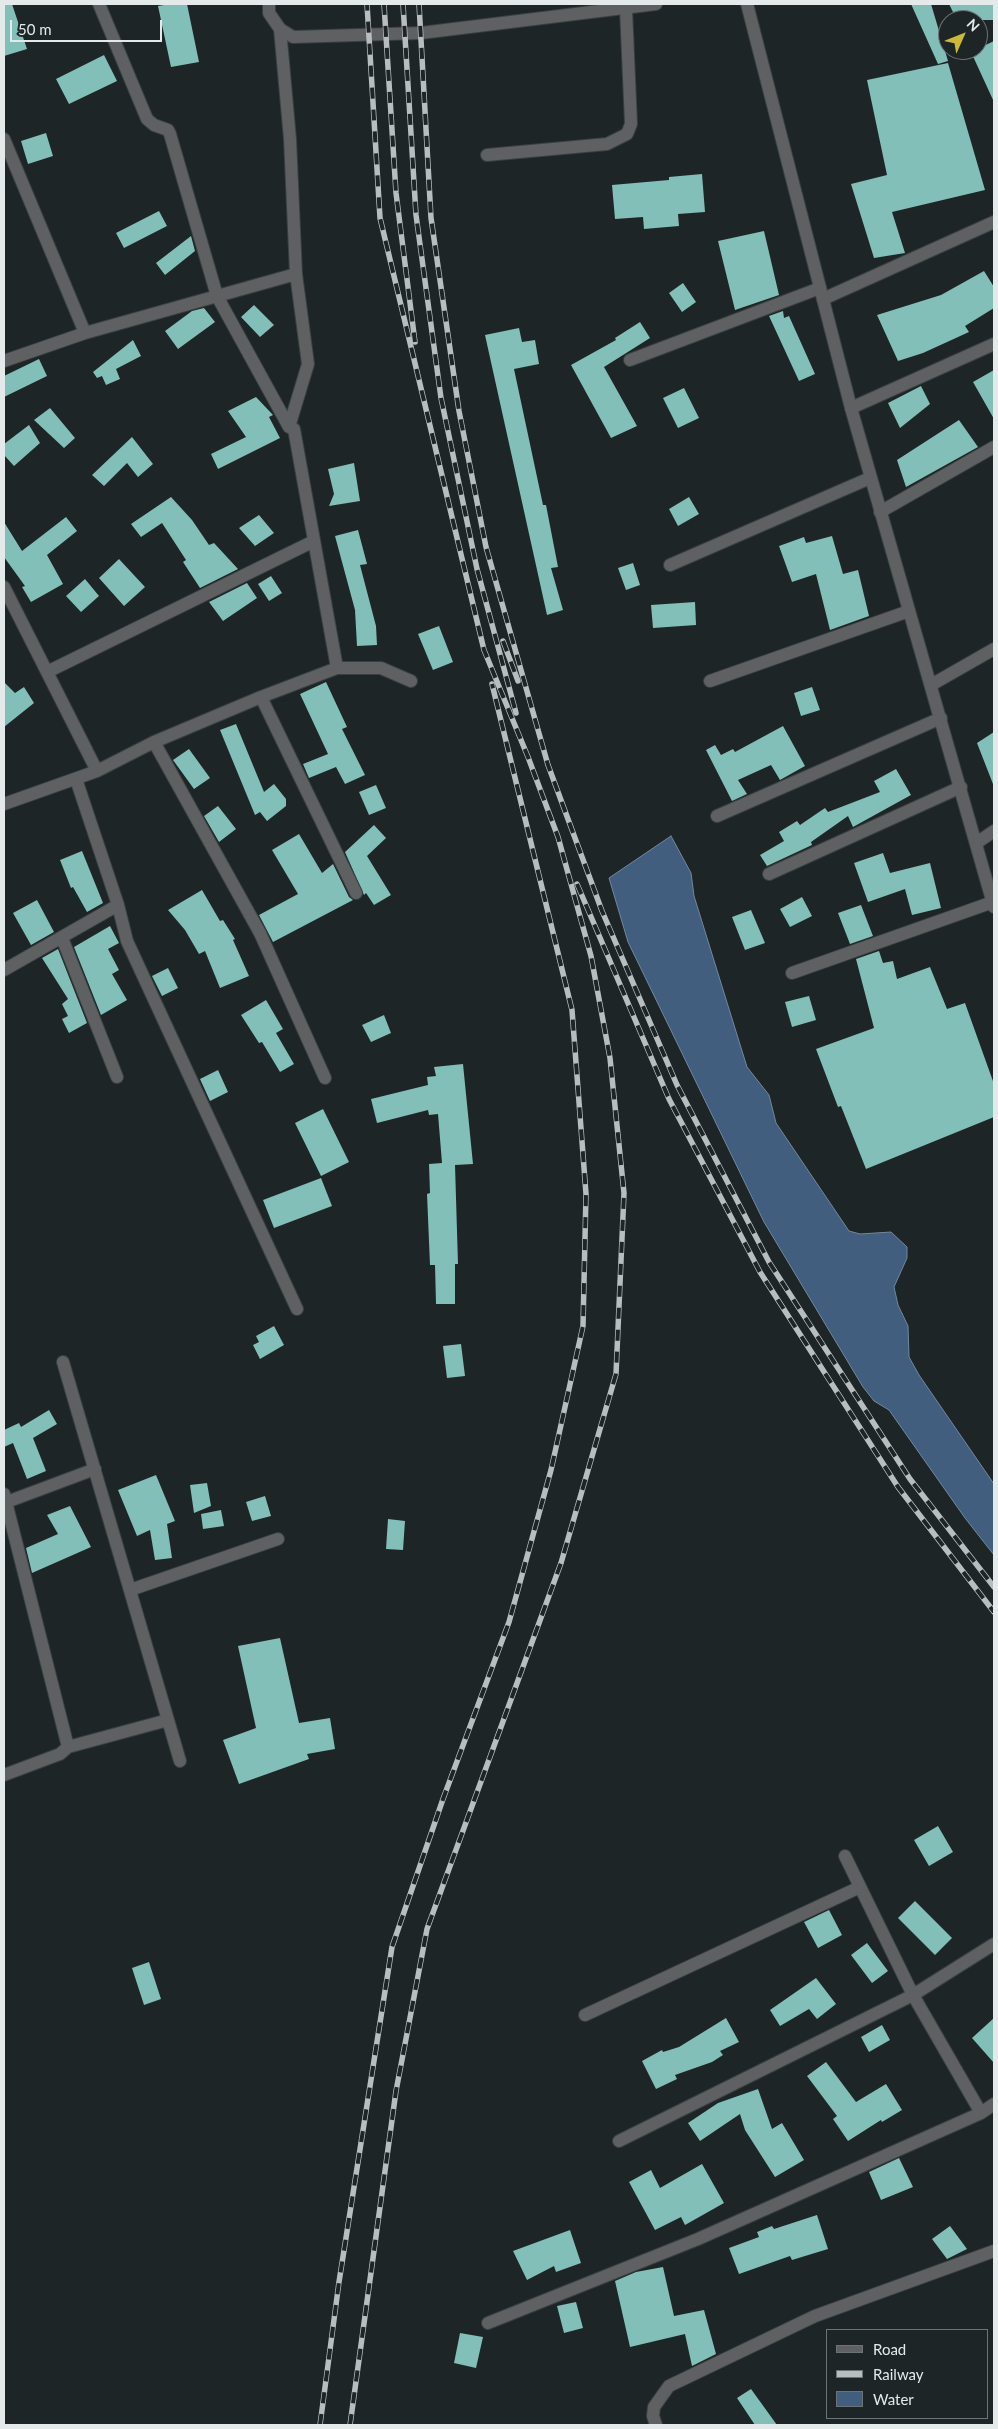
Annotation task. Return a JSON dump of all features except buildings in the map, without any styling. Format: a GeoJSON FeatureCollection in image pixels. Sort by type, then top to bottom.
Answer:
{"type":"FeatureCollection","features":[{"type":"Feature","properties":{"kind":"street"},"geometry":{"type":"LineString","coordinates":[[100,4],[146,119],[154,125],[168,130],[170,134],[216,296],[289,427],[294,429],[337,668]]}},
{"type":"Feature","properties":{"kind":"street"},"geometry":{"type":"LineString","coordinates":[[269,4],[270,13],[280,29],[293,37],[421,32],[656,4]]}},
{"type":"Feature","properties":{"kind":"street"},"geometry":{"type":"LineString","coordinates":[[747,4],[870,478],[978,842],[994,904],[792,973]]}},
{"type":"Feature","properties":{"kind":"street"},"geometry":{"type":"LineString","coordinates":[[486,155],[607,144],[627,134],[631,124],[626,9]]}},
{"type":"Feature","properties":{"kind":"street"},"geometry":{"type":"LineString","coordinates":[[280,29],[290,139],[296,274],[308,364],[289,427]]}},
{"type":"Feature","properties":{"kind":"street"},"geometry":{"type":"LineString","coordinates":[[4,139],[85,332]]}},
{"type":"Feature","properties":{"kind":"street"},"geometry":{"type":"LineString","coordinates":[[630,360],[822,293],[994,222]]}},
{"type":"Feature","properties":{"kind":"street"},"geometry":{"type":"LineString","coordinates":[[4,361],[85,332],[296,274]]}},
{"type":"Feature","properties":{"kind":"street"},"geometry":{"type":"LineString","coordinates":[[851,408],[994,344]]}},
{"type":"Feature","properties":{"kind":"street"},"geometry":{"type":"LineString","coordinates":[[880,512],[994,447]]}},
{"type":"Feature","properties":{"kind":"street"},"geometry":{"type":"LineString","coordinates":[[670,565],[870,478]]}},
{"type":"Feature","properties":{"kind":"street"},"geometry":{"type":"LineString","coordinates":[[47,672],[314,541]]}},
{"type":"Feature","properties":{"kind":"street"},"geometry":{"type":"LineString","coordinates":[[4,586],[97,771]]}},
{"type":"Feature","properties":{"kind":"street"},"geometry":{"type":"LineString","coordinates":[[710,681],[909,611]]}},
{"type":"Feature","properties":{"kind":"street"},"geometry":{"type":"LineString","coordinates":[[931,685],[994,649]]}},
{"type":"Feature","properties":{"kind":"street"},"geometry":{"type":"LineString","coordinates":[[4,804],[97,771],[154,742],[261,697],[337,668],[381,668],[411,682]]}},
{"type":"Feature","properties":{"kind":"street"},"geometry":{"type":"LineString","coordinates":[[261,697],[356,893]]}},
{"type":"Feature","properties":{"kind":"street"},"geometry":{"type":"LineString","coordinates":[[717,816],[941,718]]}},
{"type":"Feature","properties":{"kind":"street"},"geometry":{"type":"LineString","coordinates":[[154,742],[260,933],[325,1078]]}},
{"type":"Feature","properties":{"kind":"street"},"geometry":{"type":"LineString","coordinates":[[76,779],[118,905],[127,941],[297,1309]]}},
{"type":"Feature","properties":{"kind":"street"},"geometry":{"type":"LineString","coordinates":[[768,874],[961,787]]}},
{"type":"Feature","properties":{"kind":"street"},"geometry":{"type":"LineString","coordinates":[[978,842],[994,831]]}},
{"type":"Feature","properties":{"kind":"street"},"geometry":{"type":"LineString","coordinates":[[4,970],[118,905]]}},
{"type":"Feature","properties":{"kind":"street"},"geometry":{"type":"LineString","coordinates":[[62,938],[117,1077]]}},
{"type":"Feature","properties":{"kind":"street"},"geometry":{"type":"LineString","coordinates":[[63,1362],[180,1761]]}},
{"type":"Feature","properties":{"kind":"street"},"geometry":{"type":"LineString","coordinates":[[68,1747],[5,1500],[94,1469]]}},
{"type":"Feature","properties":{"kind":"street"},"geometry":{"type":"LineString","coordinates":[[130,1590],[278,1539]]}},
{"type":"Feature","properties":{"kind":"street"},"geometry":{"type":"LineString","coordinates":[[4,1776],[60,1754],[68,1747],[168,1720]]}},
{"type":"Feature","properties":{"kind":"street"},"geometry":{"type":"LineString","coordinates":[[844,1856],[913,1995],[981,2113]]}},
{"type":"Feature","properties":{"kind":"street"},"geometry":{"type":"LineString","coordinates":[[585,2014],[860,1887]]}},
{"type":"Feature","properties":{"kind":"street"},"geometry":{"type":"LineString","coordinates":[[619,2141],[913,1995],[994,1944]]}},
{"type":"Feature","properties":{"kind":"street"},"geometry":{"type":"LineString","coordinates":[[488,2323],[698,2239],[981,2113],[994,2104]]}},
{"type":"Feature","properties":{"kind":"street"},"geometry":{"type":"LineString","coordinates":[[656,2425],[653,2416],[654,2407],[670,2386],[815,2316],[994,2251]]}},
{"type":"Feature","properties":{"kind":"water"},"geometry":{"type":"Polygon","coordinates":[[[671,836],[691,873],[694,896],[747,1067],[769,1095],[776,1123],[849,1231],[860,1234],[891,1232],[907,1247],[907,1258],[894,1287],[898,1305],[908,1326],[909,1357],[919,1375],[994,1484],[994,1555],[965,1518],[889,1410],[874,1401],[863,1387],[764,1222],[628,942],[609,878],[671,836]]]}},
{"type":"Feature","properties":{"kind":"railway"},"geometry":{"type":"LineString","coordinates":[[350,2425],[396,2091],[427,1929],[561,1563],[616,1374],[624,1193],[610,1058],[591,956],[558,837],[528,757],[484,650],[380,218],[367,4]]}},
{"type":"Feature","properties":{"kind":"railway"},"geometry":{"type":"LineString","coordinates":[[384,4],[396,193],[415,342]]}},
{"type":"Feature","properties":{"kind":"railway"},"geometry":{"type":"LineString","coordinates":[[403,4],[416,215],[441,398],[477,569],[516,713]]}},
{"type":"Feature","properties":{"kind":"railway"},"geometry":{"type":"LineString","coordinates":[[419,4],[431,218],[459,411],[486,547],[548,765],[602,911],[677,1085],[769,1262],[910,1479],[994,1587]]}},
{"type":"Feature","properties":{"kind":"railway"},"geometry":{"type":"LineString","coordinates":[[503,641],[518,681]]}},
{"type":"Feature","properties":{"kind":"railway"},"geometry":{"type":"LineString","coordinates":[[320,2425],[339,2282],[392,1947],[443,1799],[509,1622],[551,1470],[583,1326],[586,1194],[572,1010],[492,684]]}},
{"type":"Feature","properties":{"kind":"railway"},"geometry":{"type":"LineString","coordinates":[[577,884],[669,1099],[760,1272],[898,1487],[994,1612]]}}]}
